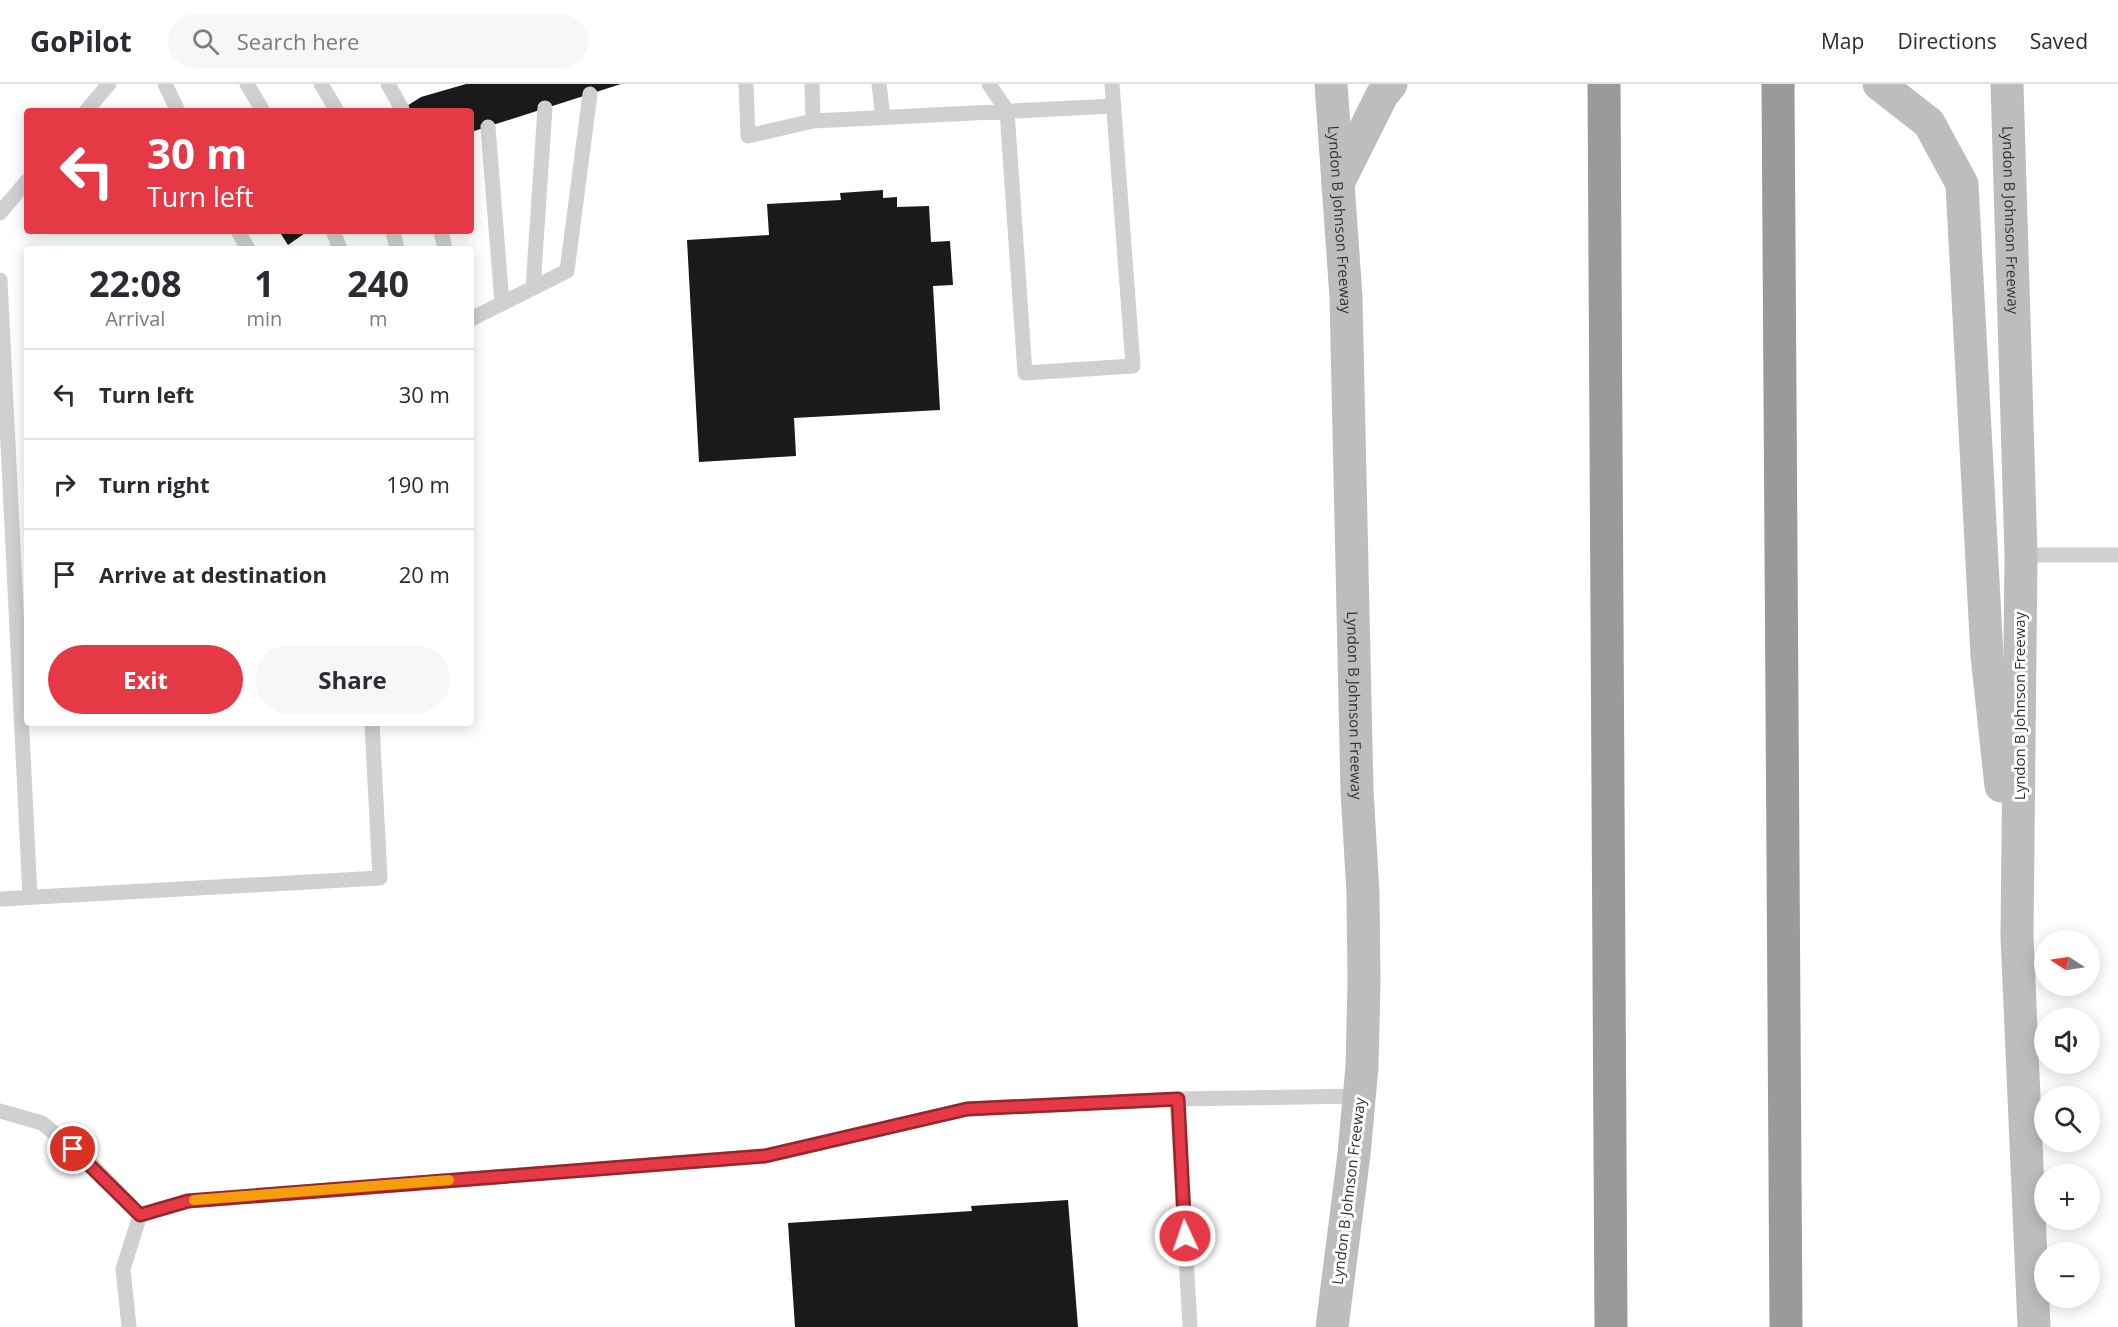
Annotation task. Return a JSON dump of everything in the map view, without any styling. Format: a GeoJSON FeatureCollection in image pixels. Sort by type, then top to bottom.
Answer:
{"type":"FeatureCollection","features":[{"type":"Feature","properties":{"kind":"highway"},"geometry":{"type":"LineString","coordinates":[[1604,84],[1611,1327]]}},
{"type":"Feature","properties":{"kind":"highway"},"geometry":{"type":"LineString","coordinates":[[1778,84],[1786,1327]]}},
{"type":"Feature","properties":{"kind":"main road","name":"Lyndon B Johnson Freeway"},"geometry":{"type":"LineString","coordinates":[[1331,84],[1346,297],[1357,791],[1364,893],[1364,983],[1359,1096],[1332,1327]]}},
{"type":"Feature","properties":{"kind":"main road"},"geometry":{"type":"LineString","coordinates":[[1337,185],[1382,95],[1391,84]]}},
{"type":"Feature","properties":{"kind":"main road"},"geometry":{"type":"LineString","coordinates":[[1879,84],[1929,123],[1962,184],[1987,656],[2017,936]]}},
{"type":"Feature","properties":{"kind":"main road","name":"Lyndon B Johnson Freeway"},"geometry":{"type":"LineString","coordinates":[[2007,84],[2021,555],[2017,936],[2034,1327]]}},
{"type":"Feature","properties":{"kind":"lane"},"geometry":{"type":"LineString","coordinates":[[89,108],[109,84]]}},
{"type":"Feature","properties":{"kind":"lane"},"geometry":{"type":"LineString","coordinates":[[165,84],[177,108]]}},
{"type":"Feature","properties":{"kind":"lane"},"geometry":{"type":"LineString","coordinates":[[247,84],[261,108]]}},
{"type":"Feature","properties":{"kind":"lane"},"geometry":{"type":"LineString","coordinates":[[321,84],[335,108]]}},
{"type":"Feature","properties":{"kind":"lane"},"geometry":{"type":"LineString","coordinates":[[388,84],[401,108]]}},
{"type":"Feature","properties":{"kind":"lane"},"geometry":{"type":"LineString","coordinates":[[746,84],[748,136],[813,121],[1114,106]]}},
{"type":"Feature","properties":{"kind":"lane"},"geometry":{"type":"LineString","coordinates":[[812,84],[813,121]]}},
{"type":"Feature","properties":{"kind":"lane"},"geometry":{"type":"LineString","coordinates":[[879,84],[883,117]]}},
{"type":"Feature","properties":{"kind":"lane"},"geometry":{"type":"LineString","coordinates":[[989,84],[1007,111],[1025,373],[1133,366],[1112,84]]}},
{"type":"Feature","properties":{"kind":"lane"},"geometry":{"type":"LineString","coordinates":[[474,317],[567,271],[590,94]]}},
{"type":"Feature","properties":{"kind":"lane"},"geometry":{"type":"LineString","coordinates":[[533,288],[545,108]]}},
{"type":"Feature","properties":{"kind":"lane"},"geometry":{"type":"LineString","coordinates":[[488,127],[502,303]]}},
{"type":"Feature","properties":{"kind":"lane"},"geometry":{"type":"LineString","coordinates":[[0,213],[24,185]]}},
{"type":"Feature","properties":{"kind":"lane"},"geometry":{"type":"LineString","coordinates":[[0,280],[30,897]]}},
{"type":"Feature","properties":{"kind":"lane"},"geometry":{"type":"LineString","coordinates":[[2021,555],[2118,555]]}},
{"type":"Feature","properties":{"kind":"lane"},"geometry":{"type":"LineString","coordinates":[[0,899],[380,878],[372,726]]}},
{"type":"Feature","properties":{"kind":"lane"},"geometry":{"type":"LineString","coordinates":[[140,1215],[188,1201],[765,1156],[967,1109],[1178,1099],[1359,1096]]}},
{"type":"Feature","properties":{"kind":"lane"},"geometry":{"type":"LineString","coordinates":[[1178,1099],[1190,1327]]}},
{"type":"Feature","properties":{"kind":"lane"},"geometry":{"type":"LineString","coordinates":[[0,1111],[42,1123],[89,1162],[140,1215]]}},
{"type":"Feature","properties":{"kind":"lane"},"geometry":{"type":"LineString","coordinates":[[129,1327],[123,1269],[140,1215]]}},
{"type":"Feature","properties":{"kind":"building"},"geometry":{"type":"Polygon","coordinates":[[[466,84],[621,84],[474,131],[474,108],[404,108],[421,97],[466,84]]]}},
{"type":"Feature","properties":{"kind":"building"},"geometry":{"type":"Polygon","coordinates":[[[883,190],[883,198],[897,197],[897,207],[929,206],[931,242],[950,241],[953,285],[933,286],[940,410],[794,418],[796,456],[699,462],[687,240],[769,235],[767,204],[841,200],[840,193],[883,190]]]}},
{"type":"Feature","properties":{"kind":"building"},"geometry":{"type":"Polygon","coordinates":[[[281,234],[304,234],[288,245],[281,234]]]}},
{"type":"Feature","properties":{"kind":"building"},"geometry":{"type":"Polygon","coordinates":[[[1068,1200],[1078,1327],[795,1327],[788,1223],[972,1211],[971,1206],[1068,1200]]]}},
{"type":"Feature","properties":{"kind":"slow traffic"},"geometry":{"type":"LineString","coordinates":[[194,1200],[449,1180]]}},
{"type":"Feature","properties":{"kind":"route"},"geometry":{"type":"LineString","coordinates":[[73,1149],[89,1162],[140,1215],[188,1201],[765,1156],[967,1109],[1178,1099],[1185,1236]]}}]}
